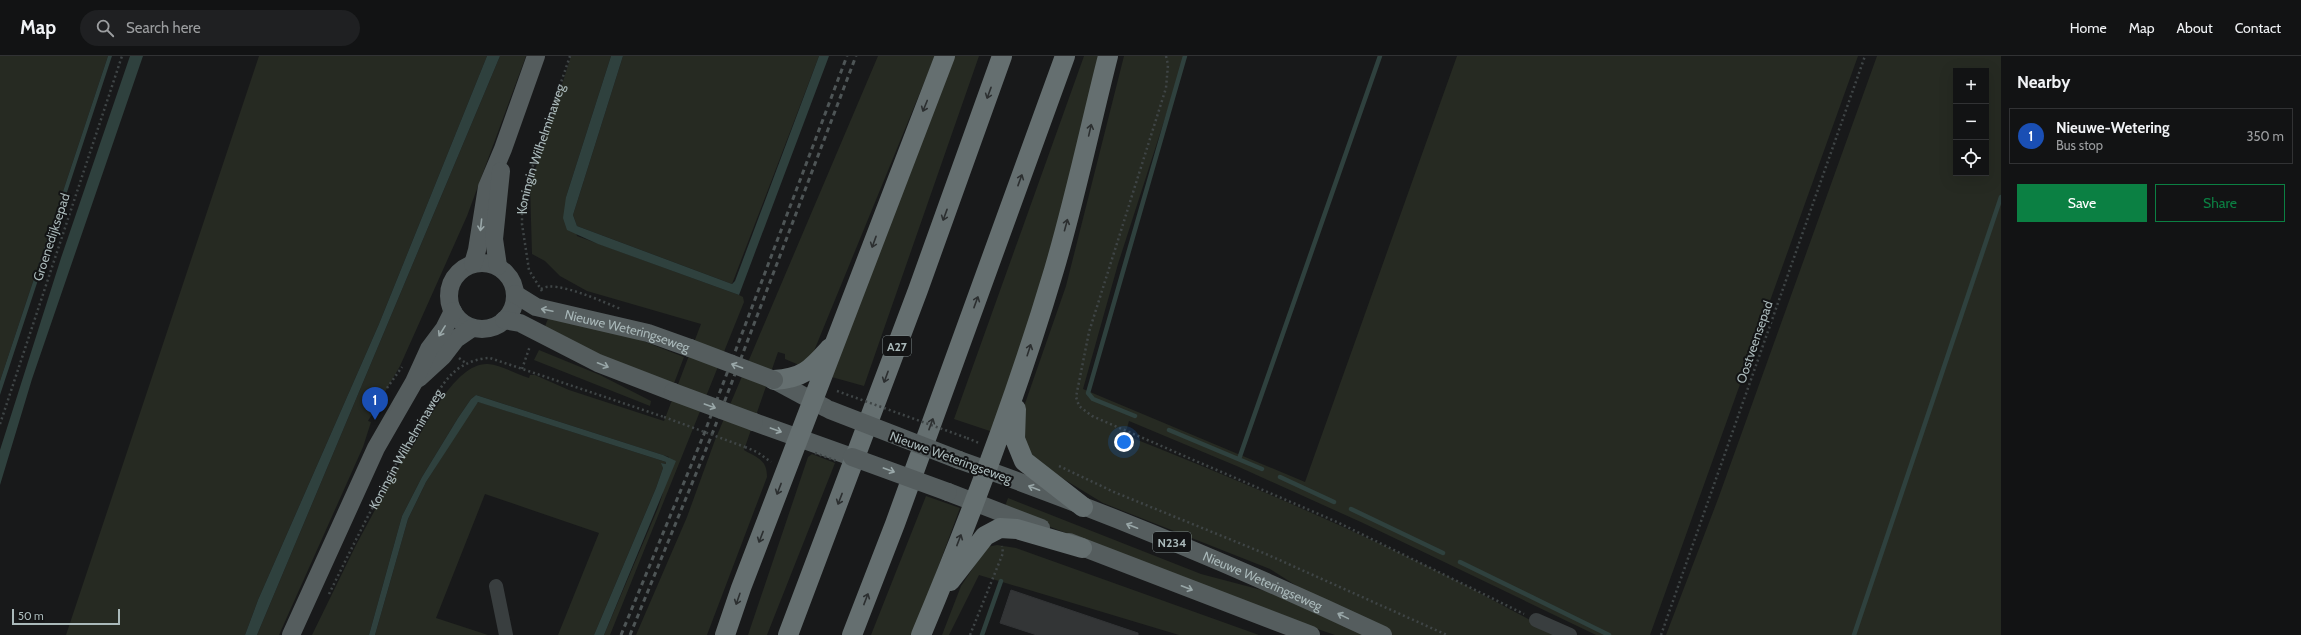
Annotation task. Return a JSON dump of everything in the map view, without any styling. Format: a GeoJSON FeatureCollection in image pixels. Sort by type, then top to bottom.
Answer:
{"type":"FeatureCollection","features":[{"type":"Feature","properties":{"kind":"highway"},"geometry":{"type":"LineString","coordinates":[[725,635],[799,438],[822,406],[836,342],[945,56]]}},
{"type":"Feature","properties":{"kind":"highway","name":"A27"},"geometry":{"type":"LineString","coordinates":[[788,635],[920,283],[1002,56]]}},
{"type":"Feature","properties":{"kind":"highway"},"geometry":{"type":"LineString","coordinates":[[852,635],[903,501],[1065,56]]}},
{"type":"Feature","properties":{"kind":"highway"},"geometry":{"type":"LineString","coordinates":[[921,635],[973,501],[987,470],[1015,394],[1055,268],[1108,56]]}},
{"type":"Feature","properties":{"kind":"highway"},"geometry":{"type":"LineString","coordinates":[[774,380],[791,379],[808,372],[836,342]]}},
{"type":"Feature","properties":{"kind":"highway"},"geometry":{"type":"LineString","coordinates":[[1015,394],[1017,418],[1015,439],[1021,456],[1031,468],[1083,507]]}},
{"type":"Feature","properties":{"kind":"highway"},"geometry":{"type":"LineString","coordinates":[[935,602],[985,536],[995,530],[1006,528],[1017,529],[1082,548]]}},
{"type":"Feature","properties":{"kind":"main road"},"geometry":{"type":"LineString","coordinates":[[473,264],[477,250],[487,186],[503,149],[536,56]]}},
{"type":"Feature","properties":{"kind":"main road"},"geometry":{"type":"LineString","coordinates":[[498,266],[494,239],[503,149]]}},
{"type":"Feature","properties":{"kind":"main road"},"geometry":{"type":"LineString","coordinates":[[482,262],[498,266],[507,274],[513,283],[515,294],[514,304],[504,320],[488,328],[472,328],[460,320],[453,312],[449,297],[451,283],[456,274],[473,264],[482,262]]}},
{"type":"Feature","properties":{"kind":"main road","name":"Nieuwe Weteringseweg"},"geometry":{"type":"LineString","coordinates":[[515,294],[536,307],[637,329],[774,380],[822,406],[1197,551],[1288,590],[1383,635]]}},
{"type":"Feature","properties":{"kind":"main road","name":"Koningin Wilhelminaweg"},"geometry":{"type":"LineString","coordinates":[[436,353],[444,329],[453,312]]}},
{"type":"Feature","properties":{"kind":"main road"},"geometry":{"type":"LineString","coordinates":[[504,320],[520,323],[598,362],[673,392],[973,501],[1042,529],[1082,548],[1311,635]]}},
{"type":"Feature","properties":{"kind":"main road","name":"Koningin Wilhelminaweg"},"geometry":{"type":"LineString","coordinates":[[291,635],[376,448],[414,382],[436,353],[472,328]]}},
{"type":"Feature","properties":{"kind":"street"},"geometry":{"type":"LineString","coordinates":[[496,586],[506,635]]}},
{"type":"Feature","properties":{"kind":"street"},"geometry":{"type":"LineString","coordinates":[[1536,620],[1570,635]]}},
{"type":"Feature","properties":{"kind":"path","name":"Groenedijksepad"},"geometry":{"type":"LineString","coordinates":[[0,424],[122,56]]}},
{"type":"Feature","properties":{"kind":"path","name":"Koningin Wilhelminaweg"},"geometry":{"type":"LineString","coordinates":[[541,289],[529,270],[522,224],[522,205],[530,174],[570,56]]}},
{"type":"Feature","properties":{"kind":"path"},"geometry":{"type":"LineString","coordinates":[[1166,56],[1168,65],[1166,88],[1089,332],[1077,388],[1076,397],[1079,406],[1092,416],[1337,522],[1536,620]]}},
{"type":"Feature","properties":{"kind":"path","name":"Oostveensepad"},"geometry":{"type":"LineString","coordinates":[[1661,635],[1865,56]]}},
{"type":"Feature","properties":{"kind":"path","name":"Koningin Wilhelminaweg"},"geometry":{"type":"LineString","coordinates":[[329,594],[383,486],[412,436],[454,372],[482,358],[490,358],[522,368],[664,417],[744,447]]}},
{"type":"Feature","properties":{"kind":"path","name":"Nieuwe Weteringseweg"},"geometry":{"type":"LineString","coordinates":[[837,391],[995,449]]}},
{"type":"Feature","properties":{"kind":"path","name":"Nieuwe Weteringseweg"},"geometry":{"type":"LineString","coordinates":[[1055,464],[1114,492],[1266,554],[1447,635]]}},
{"type":"Feature","properties":{"kind":"shaded area"},"geometry":{"type":"Polygon","coordinates":[[[0,56],[108,56],[0,381],[0,56]]]}},
{"type":"Feature","properties":{"kind":"shaded area"},"geometry":{"type":"Polygon","coordinates":[[[108,56],[112,56],[0,395],[0,381],[108,56]]]}},
{"type":"Feature","properties":{"kind":"shaded area"},"geometry":{"type":"Polygon","coordinates":[[[130,56],[143,56],[32,379],[0,485],[0,450],[61,258],[130,56]]]}},
{"type":"Feature","properties":{"kind":"shaded area"},"geometry":{"type":"Polygon","coordinates":[[[259,56],[487,56],[379,324],[258,600],[245,635],[66,635],[259,56]]]}},
{"type":"Feature","properties":{"kind":"shaded area"},"geometry":{"type":"Polygon","coordinates":[[[487,56],[500,56],[257,635],[245,635],[258,600],[379,324],[487,56]]]}},
{"type":"Feature","properties":{"kind":"shaded area"},"geometry":{"type":"Polygon","coordinates":[[[500,56],[526,56],[467,216],[400,366],[368,421],[371,422],[363,447],[279,635],[257,635],[500,56]]]}},
{"type":"Feature","properties":{"kind":"shaded area"},"geometry":{"type":"Polygon","coordinates":[[[571,56],[611,56],[566,197],[577,236],[739,295],[743,297],[744,302],[610,635],[604,635],[658,508],[662,496],[669,457],[476,395],[471,399],[458,418],[422,477],[402,516],[369,635],[312,635],[356,545],[409,447],[412,448],[443,397],[465,373],[476,366],[488,364],[493,365],[529,378],[530,375],[535,375],[569,390],[664,421],[701,324],[587,291],[560,276],[545,261],[532,254],[530,186],[571,56]]]}},
{"type":"Feature","properties":{"kind":"shaded area"},"geometry":{"type":"Polygon","coordinates":[[[611,56],[623,56],[573,215],[577,226],[732,284],[735,281],[819,56],[829,56],[739,295],[598,244],[567,230],[563,218],[566,197],[611,56]]]}},
{"type":"Feature","properties":{"kind":"shaded area"},"geometry":{"type":"Polygon","coordinates":[[[623,56],[819,56],[732,284],[577,226],[573,215],[623,56]]]}},
{"type":"Feature","properties":{"kind":"shaded area"},"geometry":{"type":"Polygon","coordinates":[[[878,56],[935,56],[811,357],[799,365],[785,359],[785,354],[778,352],[744,450],[757,457],[763,463],[767,471],[767,477],[707,635],[636,635],[687,517],[715,440],[878,56]]]}},
{"type":"Feature","properties":{"kind":"shaded area"},"geometry":{"type":"Polygon","coordinates":[[[954,56],[979,56],[864,386],[828,376],[954,56]]]}},
{"type":"Feature","properties":{"kind":"shaded area"},"geometry":{"type":"Polygon","coordinates":[[[1084,56],[1100,56],[1066,214],[996,433],[954,419],[1084,56]]]}},
{"type":"Feature","properties":{"kind":"shaded area"},"geometry":{"type":"Polygon","coordinates":[[[1124,56],[1185,56],[1118,264],[1083,389],[1305,482],[1457,56],[1858,56],[1650,635],[1596,635],[1363,523],[1239,467],[1129,421],[1125,435],[1209,469],[1334,523],[1457,581],[1559,635],[1390,635],[1325,604],[1270,569],[1103,503],[1052,472],[1034,459],[1024,440],[1021,415],[1066,286],[1124,56]]]}},
{"type":"Feature","properties":{"kind":"shaded area"},"geometry":{"type":"Polygon","coordinates":[[[1877,56],[2001,56],[2001,635],[1666,635],[1718,499],[1877,56]]]}},
{"type":"Feature","properties":{"kind":"shaded area"},"geometry":{"type":"Polygon","coordinates":[[[549,316],[625,334],[684,357],[673,386],[613,363],[544,329],[549,316]]]}},
{"type":"Feature","properties":{"kind":"shaded area"},"geometry":{"type":"Polygon","coordinates":[[[539,350],[600,375],[651,401],[650,406],[534,360],[539,350]]]}},
{"type":"Feature","properties":{"kind":"shaded area"},"geometry":{"type":"Polygon","coordinates":[[[476,395],[663,455],[676,461],[604,635],[594,635],[656,488],[663,468],[661,463],[666,464],[666,462],[478,402],[426,482],[408,519],[375,635],[369,635],[402,516],[422,477],[458,418],[471,399],[476,395]]]}},
{"type":"Feature","properties":{"kind":"shaded area"},"geometry":{"type":"Polygon","coordinates":[[[479,402],[666,462],[666,464],[662,463],[663,468],[656,488],[594,635],[558,635],[599,533],[485,494],[436,618],[488,635],[375,635],[408,519],[426,482],[476,403],[479,402]]]}},
{"type":"Feature","properties":{"kind":"shaded area"},"geometry":{"type":"Polygon","coordinates":[[[812,454],[835,463],[767,635],[748,635],[808,457],[812,454]]]}},
{"type":"Feature","properties":{"kind":"shaded area"},"geometry":{"type":"Polygon","coordinates":[[[926,496],[960,508],[913,635],[871,635],[926,496]]]}},
{"type":"Feature","properties":{"kind":"shaded area"},"geometry":{"type":"Polygon","coordinates":[[[1008,498],[1201,574],[1273,593],[1370,635],[1335,635],[1294,621],[1004,509],[1008,498]]]}},
{"type":"Feature","properties":{"kind":"shaded area"},"geometry":{"type":"Polygon","coordinates":[[[997,545],[1016,548],[1259,635],[1179,635],[979,575],[949,635],[942,635],[961,586],[987,547],[997,545]]]}},
{"type":"Feature","properties":{"kind":"building"},"geometry":{"type":"Polygon","coordinates":[[[1011,590],[1138,633],[1138,635],[1037,635],[1000,623],[1011,590]]]}},
{"type":"Feature","properties":{"kind":"waterway"},"geometry":{"type":"LineString","coordinates":[[1135,416],[1093,399],[1088,393],[1185,56]]}},
{"type":"Feature","properties":{"kind":"waterway"},"geometry":{"type":"LineString","coordinates":[[1239,459],[1380,56]]}},
{"type":"Feature","properties":{"kind":"waterway"},"geometry":{"type":"LineString","coordinates":[[1854,635],[2001,197]]}},
{"type":"Feature","properties":{"kind":"waterway"},"geometry":{"type":"LineString","coordinates":[[1169,430],[1262,469]]}},
{"type":"Feature","properties":{"kind":"waterway"},"geometry":{"type":"LineString","coordinates":[[1280,477],[1334,502]]}},
{"type":"Feature","properties":{"kind":"waterway"},"geometry":{"type":"LineString","coordinates":[[1351,509],[1443,553]]}},
{"type":"Feature","properties":{"kind":"waterway"},"geometry":{"type":"LineString","coordinates":[[1460,562],[1609,635]]}},
{"type":"Feature","properties":{"kind":"waterway"},"geometry":{"type":"LineString","coordinates":[[982,635],[1001,581]]}},
{"type":"Feature","properties":{"kind":"railway"},"geometry":{"type":"LineString","coordinates":[[621,635],[704,434],[847,56]]}},
{"type":"Feature","properties":{"kind":"railway"},"geometry":{"type":"LineString","coordinates":[[630,635],[711,437],[856,56]]}},
{"type":"Feature","properties":{"kind":"place","name":"Nieuwe-Wetering"},"geometry":{"type":"Point","coordinates":[375,420]}}]}
